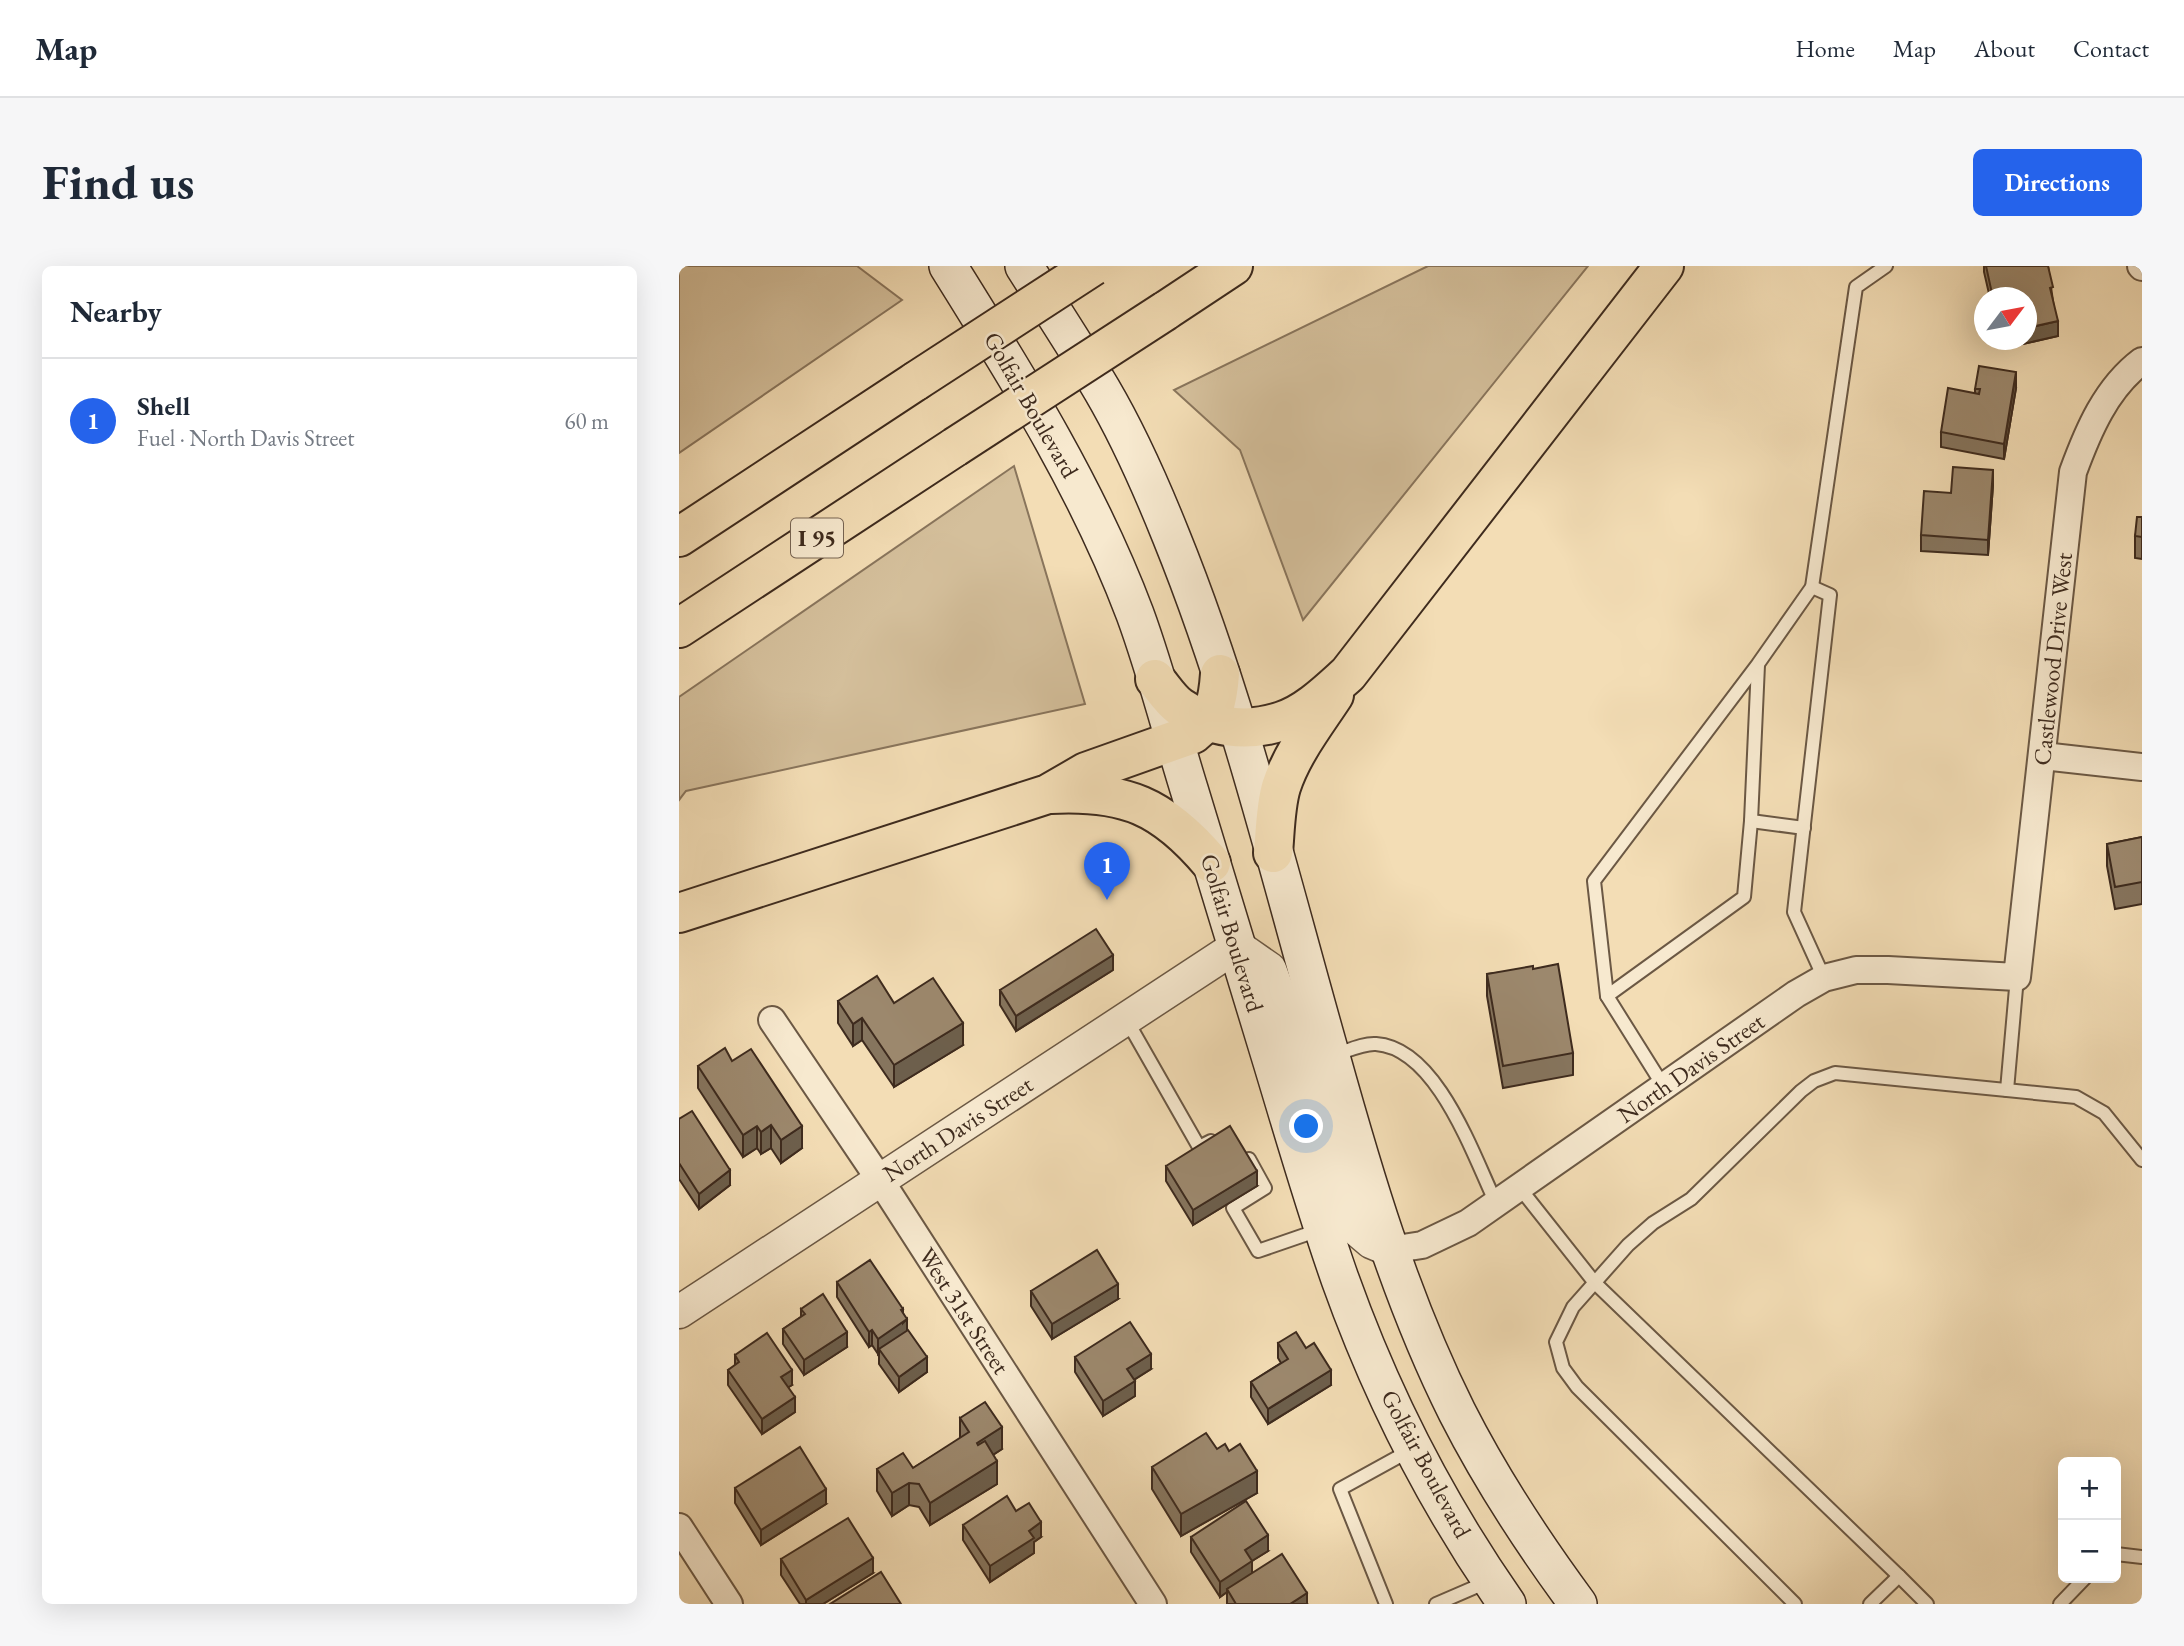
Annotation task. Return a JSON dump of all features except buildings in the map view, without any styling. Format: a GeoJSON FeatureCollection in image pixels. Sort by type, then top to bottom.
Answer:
{"type":"FeatureCollection","features":[{"type":"Feature","properties":{"kind":"highway"},"geometry":{"type":"LineString","coordinates":[[679,537],[1094,266]]}},
{"type":"Feature","properties":{"kind":"highway","name":"I 95"},"geometry":{"type":"LineString","coordinates":[[679,628],[1233,266]]}},
{"type":"Feature","properties":{"kind":"highway"},"geometry":{"type":"LineString","coordinates":[[1273,853],[1280,789],[1289,767],[1348,674],[1664,266]]}},
{"type":"Feature","properties":{"kind":"highway"},"geometry":{"type":"LineString","coordinates":[[1220,674],[1218,700],[1222,726]]}},
{"type":"Feature","properties":{"kind":"highway"},"geometry":{"type":"LineString","coordinates":[[679,914],[1048,794],[1086,772],[1193,734],[1222,726],[1283,721],[1317,701],[1348,674]]}},
{"type":"Feature","properties":{"kind":"highway"},"geometry":{"type":"LineString","coordinates":[[1155,679],[1178,706],[1222,726]]}},
{"type":"Feature","properties":{"kind":"highway"},"geometry":{"type":"LineString","coordinates":[[1048,794],[1087,792],[1124,799],[1146,807],[1165,817],[1189,837],[1211,863]]}},
{"type":"Feature","properties":{"kind":"main road","name":"Golfair Boulevard"},"geometry":{"type":"LineString","coordinates":[[948,266],[1035,405],[1091,511],[1135,615],[1323,1229],[1361,1334],[1413,1449],[1499,1592]]}},
{"type":"Feature","properties":{"kind":"main road"},"geometry":{"type":"LineString","coordinates":[[1024,266],[1102,390],[1129,440],[1171,537],[1220,674]]}},
{"type":"Feature","properties":{"kind":"main road"},"geometry":{"type":"LineString","coordinates":[[1222,726],[1273,853],[1356,1149],[1390,1250],[1457,1411],[1513,1509],[1578,1604]]}},
{"type":"Feature","properties":{"kind":"street","name":"Castlewood Drive West"},"geometry":{"type":"LineString","coordinates":[[2017,977],[2073,472],[2087,436],[2102,408],[2117,385],[2142,361]]}},
{"type":"Feature","properties":{"kind":"street"},"geometry":{"type":"LineString","coordinates":[[2043,756],[2142,767]]}},
{"type":"Feature","properties":{"kind":"street"},"geometry":{"type":"LineString","coordinates":[[1237,946],[1270,969],[1343,1201],[1358,1231],[1371,1242],[1390,1250]]}},
{"type":"Feature","properties":{"kind":"street","name":"North Davis Street"},"geometry":{"type":"LineString","coordinates":[[679,1312],[1237,946]]}},
{"type":"Feature","properties":{"kind":"street","name":"North Davis Street"},"geometry":{"type":"LineString","coordinates":[[1390,1250],[1422,1245],[1468,1223],[1796,994],[1824,978],[1856,970],[2017,977]]}},
{"type":"Feature","properties":{"kind":"street","name":"West 31st Street"},"geometry":{"type":"LineString","coordinates":[[772,1020],[880,1180],[1153,1604]]}},
{"type":"Feature","properties":{"kind":"street"},"geometry":{"type":"LineString","coordinates":[[679,1527],[729,1604]]}},
{"type":"Feature","properties":{"kind":"lane"},"geometry":{"type":"LineString","coordinates":[[1665,1087],[1607,996],[1594,881],[1758,664],[1811,587],[1856,287],[1887,266]]}},
{"type":"Feature","properties":{"kind":"lane"},"geometry":{"type":"LineString","coordinates":[[1811,587],[1830,595],[1794,912],[1824,978]]}},
{"type":"Feature","properties":{"kind":"lane"},"geometry":{"type":"LineString","coordinates":[[1607,996],[1744,897],[1751,821],[1758,664]]}},
{"type":"Feature","properties":{"kind":"lane"},"geometry":{"type":"LineString","coordinates":[[1751,821],[1804,828]]}},
{"type":"Feature","properties":{"kind":"lane"},"geometry":{"type":"LineString","coordinates":[[2007,1090],[2017,977]]}},
{"type":"Feature","properties":{"kind":"lane"},"geometry":{"type":"LineString","coordinates":[[1126,1018],[1199,1147],[1221,1136]]}},
{"type":"Feature","properties":{"kind":"lane"},"geometry":{"type":"LineString","coordinates":[[1330,1056],[1375,1044],[1402,1050],[1426,1071],[1446,1099],[1496,1203]]}},
{"type":"Feature","properties":{"kind":"lane"},"geometry":{"type":"LineString","coordinates":[[1795,1604],[1577,1387],[1563,1368],[1556,1342],[1573,1307],[1628,1245],[1653,1223],[1691,1199],[1814,1080],[1836,1073],[2076,1097],[2104,1113],[2142,1160]]}},
{"type":"Feature","properties":{"kind":"lane"},"geometry":{"type":"LineString","coordinates":[[1238,1142],[1265,1188],[1234,1208],[1258,1251],[1323,1229]]}},
{"type":"Feature","properties":{"kind":"lane"},"geometry":{"type":"LineString","coordinates":[[1519,1187],[1595,1283],[1927,1604]]}},
{"type":"Feature","properties":{"kind":"lane"},"geometry":{"type":"LineString","coordinates":[[1385,1604],[1340,1489],[1413,1449]]}},
{"type":"Feature","properties":{"kind":"lane"},"geometry":{"type":"LineString","coordinates":[[2121,1554],[2142,1556]]}},
{"type":"Feature","properties":{"kind":"lane"},"geometry":{"type":"LineString","coordinates":[[1870,1604],[1899,1576]]}},
{"type":"Feature","properties":{"kind":"lane"},"geometry":{"type":"LineString","coordinates":[[2060,1604],[2080,1583]]}},
{"type":"Feature","properties":{"kind":"lane"},"geometry":{"type":"LineString","coordinates":[[1436,1604],[1499,1592]]}},
{"type":"Feature","properties":{"kind":"shaded area"},"geometry":{"type":"Polygon","coordinates":[[[679,266],[857,266],[902,300],[679,453],[679,266]]]}},
{"type":"Feature","properties":{"kind":"shaded area"},"geometry":{"type":"Polygon","coordinates":[[[1428,266],[1588,266],[1303,620],[1240,450],[1174,390],[1428,266]]]}},
{"type":"Feature","properties":{"kind":"shaded area"},"geometry":{"type":"Polygon","coordinates":[[[1014,466],[1085,704],[686,791],[679,800],[679,697],[1014,466]]]}},
{"type":"Feature","properties":{"kind":"place","name":"Shell"},"geometry":{"type":"Point","coordinates":[1107,900]}}]}
